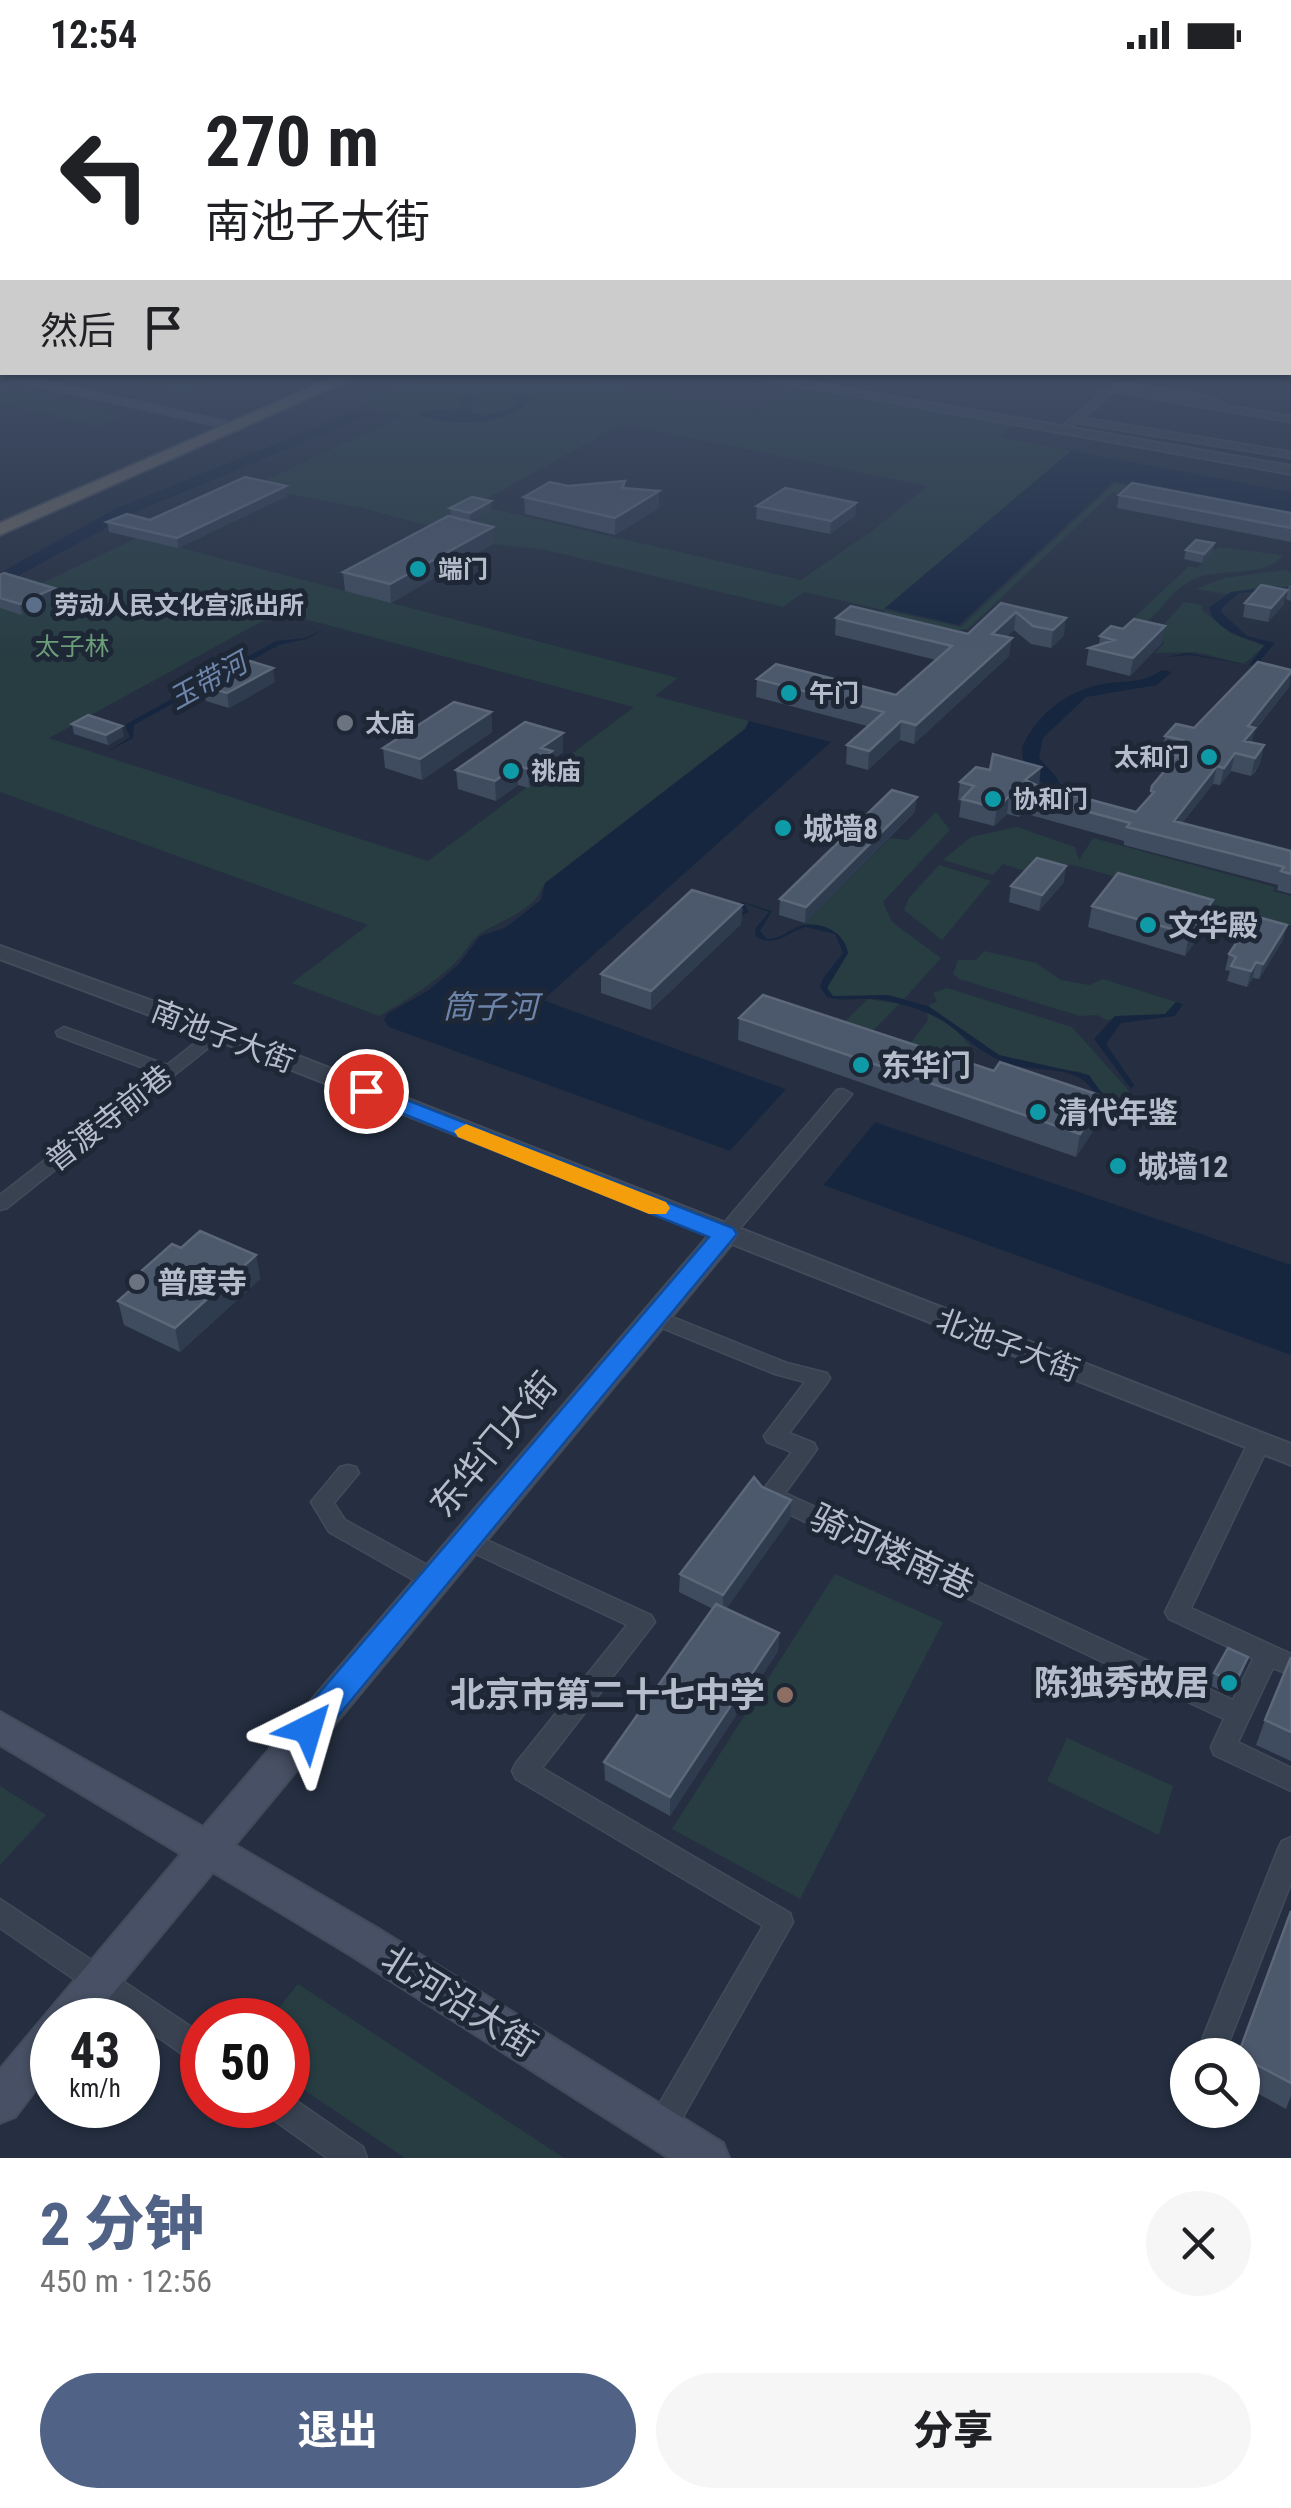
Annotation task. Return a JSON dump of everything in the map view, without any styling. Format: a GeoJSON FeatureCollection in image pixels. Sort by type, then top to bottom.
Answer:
{"type":"FeatureCollection","features":[{"type":"Feature","properties":{"kind":"highway"},"geometry":{"type":"LineString","coordinates":[[0,510],[103,466]]}},
{"type":"Feature","properties":{"kind":"highway"},"geometry":{"type":"LineString","coordinates":[[0,530],[145,466]]}},
{"type":"Feature","properties":{"kind":"main road","name":"东华门大街"},"geometry":{"type":"LineString","coordinates":[[83,1998],[725,1234]]}},
{"type":"Feature","properties":{"kind":"main road","name":"北河沿大街"},"geometry":{"type":"LineString","coordinates":[[0,1727],[363,1941],[708,2158]]}},
{"type":"Feature","properties":{"kind":"main road"},"geometry":{"type":"LineString","coordinates":[[0,2102],[30,2064]]}},
{"type":"Feature","properties":{"kind":"street","name":"南池子大街"},"geometry":{"type":"LineString","coordinates":[[0,952],[725,1234]]}},
{"type":"Feature","properties":{"kind":"street"},"geometry":{"type":"LineString","coordinates":[[64,1032],[168,1072]]}},
{"type":"Feature","properties":{"kind":"street","name":"普渡寺前巷"},"geometry":{"type":"LineString","coordinates":[[0,1204],[219,1034]]}},
{"type":"Feature","properties":{"kind":"street","name":"东华门大街"},"geometry":{"type":"LineString","coordinates":[[725,1234],[839,1100]]}},
{"type":"Feature","properties":{"kind":"street","name":"北池子大街"},"geometry":{"type":"LineString","coordinates":[[725,1234],[1291,1456]]}},
{"type":"Feature","properties":{"kind":"street","name":"骑河楼南巷"},"geometry":{"type":"LineString","coordinates":[[656,1318],[782,1369],[820,1378],[774,1436],[806,1448],[771,1496],[1238,1714]]}},
{"type":"Feature","properties":{"kind":"street"},"geometry":{"type":"LineString","coordinates":[[1259,1443],[1177,1612],[1291,1665]]}},
{"type":"Feature","properties":{"kind":"street"},"geometry":{"type":"LineString","coordinates":[[348,1473],[322,1502],[337,1526],[432,1578]]}},
{"type":"Feature","properties":{"kind":"street"},"geometry":{"type":"LineString","coordinates":[[467,1540],[643,1622],[526,1771],[780,1922],[660,2129]]}},
{"type":"Feature","properties":{"kind":"street"},"geometry":{"type":"LineString","coordinates":[[1268,1654],[1222,1746],[1291,1780]]}},
{"type":"Feature","properties":{"kind":"street"},"geometry":{"type":"LineString","coordinates":[[1217,2038],[1291,1849]]}},
{"type":"Feature","properties":{"kind":"street"},"geometry":{"type":"LineString","coordinates":[[0,1912],[180,2036]]}},
{"type":"Feature","properties":{"kind":"street"},"geometry":{"type":"LineString","coordinates":[[310,2128],[352,2158]]}},
{"type":"Feature","properties":{"kind":"green space"},"geometry":{"type":"Polygon","coordinates":[[[295,466],[545,466],[475,505],[801,580],[928,486],[831,466],[1053,466],[883,610],[804,592],[783,607],[546,550],[493,544],[363,508],[251,487],[295,466]]]}},
{"type":"Feature","properties":{"kind":"green space"},"geometry":{"type":"Polygon","coordinates":[[[1115,483],[1267,513],[1113,492],[968,629],[954,631],[879,616],[885,610],[961,627],[1115,483]]]}},
{"type":"Feature","properties":{"kind":"green space","name":"太子林"},"geometry":{"type":"Polygon","coordinates":[[[139,537],[678,678],[655,696],[749,721],[745,729],[543,886],[533,902],[482,932],[438,977],[379,1016],[292,983],[368,925],[0,792],[0,603],[139,537]],[[279,612],[49,738],[428,861],[633,707],[279,612]]]}},
{"type":"Feature","properties":{"kind":"green space"},"geometry":{"type":"Polygon","coordinates":[[[1218,547],[1283,555],[1264,567],[1192,580],[1143,624],[1122,629],[1189,566],[1197,568],[1218,547]]]}},
{"type":"Feature","properties":{"kind":"green space"},"geometry":{"type":"Polygon","coordinates":[[[1291,572],[1291,586],[1225,594],[1196,589],[1224,578],[1291,572]]]}},
{"type":"Feature","properties":{"kind":"green space"},"geometry":{"type":"Polygon","coordinates":[[[1184,602],[1202,605],[1202,610],[1232,634],[1264,646],[1244,664],[1196,652],[1155,653],[1164,643],[1155,634],[1184,602]]]}},
{"type":"Feature","properties":{"kind":"green space"},"geometry":{"type":"Polygon","coordinates":[[[936,812],[950,830],[883,902],[892,922],[941,958],[904,999],[833,996],[827,988],[848,953],[838,934],[805,923],[890,838],[908,840],[936,812]]]}},
{"type":"Feature","properties":{"kind":"green space"},"geometry":{"type":"Polygon","coordinates":[[[1017,827],[1075,847],[1079,860],[1093,838],[1275,887],[1273,891],[1291,896],[1291,926],[1077,866],[1048,861],[1037,875],[1003,864],[993,875],[943,860],[971,837],[1017,827]]]}},
{"type":"Feature","properties":{"kind":"green space"},"geometry":{"type":"Polygon","coordinates":[[[939,865],[991,881],[942,940],[904,910],[909,898],[939,865]]]}},
{"type":"Feature","properties":{"kind":"green space"},"geometry":{"type":"Polygon","coordinates":[[[984,951],[1036,963],[1061,980],[1089,985],[1103,979],[1176,1002],[1165,1014],[1106,1020],[1097,1015],[1080,1016],[953,974],[958,960],[976,960],[984,951]]]}},
{"type":"Feature","properties":{"kind":"green space"},"geometry":{"type":"Polygon","coordinates":[[[947,988],[1072,1027],[1129,1091],[1119,1109],[1081,1072],[1030,1065],[999,1055],[928,1006],[937,1001],[933,993],[947,988]]]}},
{"type":"Feature","properties":{"kind":"green space"},"geometry":{"type":"Polygon","coordinates":[[[868,999],[899,1004],[864,1040],[836,1030],[868,999]]]}},
{"type":"Feature","properties":{"kind":"green space"},"geometry":{"type":"Polygon","coordinates":[[[927,1013],[950,1024],[976,1052],[960,1047],[943,1068],[907,1048],[928,1020],[927,1013]]]}},
{"type":"Feature","properties":{"kind":"green space"},"geometry":{"type":"Polygon","coordinates":[[[835,1574],[943,1622],[800,1899],[672,1829],[835,1574]]]}},
{"type":"Feature","properties":{"kind":"green space"},"geometry":{"type":"Polygon","coordinates":[[[1067,1738],[1173,1786],[1159,1835],[1047,1781],[1067,1738]]]}},
{"type":"Feature","properties":{"kind":"green space"},"geometry":{"type":"Polygon","coordinates":[[[0,1786],[46,1815],[0,1865],[0,1786]]]}},
{"type":"Feature","properties":{"kind":"green space"},"geometry":{"type":"Polygon","coordinates":[[[298,1984],[564,2158],[405,2158],[310,2094],[310,1998],[287,1998],[298,1984]]]}},
{"type":"Feature","properties":{"kind":"water"},"geometry":{"type":"Polygon","coordinates":[[[220,466],[245,466],[133,513],[0,586],[0,573],[115,509],[220,466]]]}},
{"type":"Feature","properties":{"kind":"water"},"geometry":{"type":"Polygon","coordinates":[[[1053,466],[1154,466],[1291,492],[1291,516],[1114,481],[959,625],[885,608],[1053,466]]]}},
{"type":"Feature","properties":{"kind":"water"},"geometry":{"type":"Polygon","coordinates":[[[1277,586],[1291,589],[1239,593],[1222,608],[1221,612],[1247,636],[1275,643],[1255,666],[1249,665],[1265,645],[1224,628],[1209,608],[1231,592],[1277,586]]]}},
{"type":"Feature","properties":{"kind":"water","name":"玉带河"},"geometry":{"type":"Polygon","coordinates":[[[326,628],[307,639],[279,645],[134,725],[133,738],[107,752],[130,737],[125,725],[139,717],[276,641],[305,638],[326,628]]]}},
{"type":"Feature","properties":{"kind":"water"},"geometry":{"type":"Polygon","coordinates":[[[1188,653],[1248,665],[1191,655],[1165,657],[1188,653]]]}},
{"type":"Feature","properties":{"kind":"water"},"geometry":{"type":"Polygon","coordinates":[[[1162,670],[1172,672],[1157,685],[1086,697],[1043,738],[1039,758],[1057,778],[1063,792],[1048,791],[1023,760],[1022,747],[1047,712],[1082,690],[1143,679],[1162,670]]]}},
{"type":"Feature","properties":{"kind":"water","name":"筒子河"},"geometry":{"type":"Polygon","coordinates":[[[749,721],[831,742],[543,1000],[875,1122],[1291,1265],[1291,1355],[389,1027],[384,1020],[387,1014],[429,990],[459,964],[480,936],[505,928],[541,900],[545,883],[745,729],[749,721]]]}},
{"type":"Feature","properties":{"kind":"water"},"geometry":{"type":"Polygon","coordinates":[[[743,902],[772,911],[760,931],[767,939],[797,927],[813,925],[829,929],[842,939],[848,953],[827,988],[833,996],[888,995],[928,1006],[999,1055],[1089,1075],[1108,1102],[1119,1109],[1116,1113],[1110,1110],[1078,1077],[998,1059],[925,1012],[886,1001],[827,997],[820,987],[823,978],[843,953],[835,934],[806,927],[777,940],[764,940],[756,937],[755,929],[769,912],[744,903],[749,912],[740,916],[745,910],[738,905],[743,902]]]}},
{"type":"Feature","properties":{"kind":"water"},"geometry":{"type":"Polygon","coordinates":[[[1176,1002],[1183,1004],[1175,1016],[1121,1023],[1106,1044],[1134,1085],[1131,1089],[1094,1039],[1115,1016],[1165,1014],[1176,1002]]]}},
{"type":"Feature","properties":{"kind":"pier"},"geometry":{"type":"Polygon","coordinates":[[[787,1088],[877,1120],[821,1188],[728,1153],[787,1088]]]}},
{"type":"Feature","properties":{"kind":"building"},"geometry":{"type":"Polygon","coordinates":[[[245,477],[286,486],[177,538],[107,522],[127,514],[150,520],[245,477]]]}},
{"type":"Feature","properties":{"kind":"building"},"geometry":{"type":"Polygon","coordinates":[[[625,481],[622,488],[659,491],[615,518],[524,497],[550,482],[568,486],[625,481]]]}},
{"type":"Feature","properties":{"kind":"building"},"geometry":{"type":"Polygon","coordinates":[[[1132,483],[1291,513],[1291,528],[1119,495],[1132,483]]]}},
{"type":"Feature","properties":{"kind":"building"},"geometry":{"type":"Polygon","coordinates":[[[785,488],[856,503],[831,521],[757,506],[785,488]]]}},
{"type":"Feature","properties":{"kind":"building"},"geometry":{"type":"Polygon","coordinates":[[[472,497],[491,501],[470,513],[450,508],[472,497]]]}},
{"type":"Feature","properties":{"kind":"building"},"geometry":{"type":"Polygon","coordinates":[[[448,516],[493,527],[390,584],[343,572],[448,516]]]}},
{"type":"Feature","properties":{"kind":"building"},"geometry":{"type":"Polygon","coordinates":[[[1196,540],[1214,543],[1204,554],[1186,550],[1196,540]]]}},
{"type":"Feature","properties":{"kind":"building"},"geometry":{"type":"Polygon","coordinates":[[[0,575],[54,588],[20,604],[0,598],[0,575]]]}},
{"type":"Feature","properties":{"kind":"building"},"geometry":{"type":"Polygon","coordinates":[[[1261,585],[1287,590],[1271,608],[1245,603],[1261,585]]]}},
{"type":"Feature","properties":{"kind":"building"},"geometry":{"type":"Polygon","coordinates":[[[1001,603],[1066,618],[1053,630],[1033,626],[1016,612],[992,634],[1012,638],[916,725],[901,721],[869,751],[847,745],[884,712],[757,679],[776,664],[896,695],[952,646],[836,618],[851,606],[968,634],[1001,603]]]}},
{"type":"Feature","properties":{"kind":"building"},"geometry":{"type":"Polygon","coordinates":[[[1134,619],[1165,626],[1133,658],[1089,648],[1114,640],[1100,636],[1111,626],[1123,629],[1134,619]]]}},
{"type":"Feature","properties":{"kind":"building"},"geometry":{"type":"Polygon","coordinates":[[[250,661],[273,668],[227,693],[204,686],[250,661]]]}},
{"type":"Feature","properties":{"kind":"building"},"geometry":{"type":"Polygon","coordinates":[[[1258,662],[1291,670],[1248,726],[1255,728],[1244,741],[1264,745],[1255,758],[1235,753],[1224,768],[1217,766],[1174,821],[1291,851],[1291,874],[1281,871],[1284,867],[1127,827],[1130,823],[1026,795],[1022,799],[1009,796],[997,808],[962,799],[974,786],[960,782],[976,767],[990,770],[993,754],[1041,767],[1025,780],[1036,785],[1136,812],[1154,792],[1152,786],[1177,756],[1172,755],[1183,740],[1165,736],[1176,724],[1194,728],[1258,662]]]}},
{"type":"Feature","properties":{"kind":"building"},"geometry":{"type":"Polygon","coordinates":[[[454,702],[491,712],[420,759],[383,748],[454,702]]]}},
{"type":"Feature","properties":{"kind":"building"},"geometry":{"type":"Polygon","coordinates":[[[88,715],[122,726],[106,735],[72,724],[88,715]]]}},
{"type":"Feature","properties":{"kind":"building"},"geometry":{"type":"Polygon","coordinates":[[[525,722],[563,733],[541,748],[552,751],[528,769],[517,765],[495,781],[456,770],[525,722]]]}},
{"type":"Feature","properties":{"kind":"building"},"geometry":{"type":"Polygon","coordinates":[[[892,790],[917,797],[806,907],[780,899],[892,790]]]}},
{"type":"Feature","properties":{"kind":"building"},"geometry":{"type":"Polygon","coordinates":[[[1037,858],[1066,866],[1042,895],[1011,886],[1037,858]]]}},
{"type":"Feature","properties":{"kind":"building"},"geometry":{"type":"Polygon","coordinates":[[[1118,873],[1213,900],[1189,934],[1092,906],[1118,873]]]}},
{"type":"Feature","properties":{"kind":"building"},"geometry":{"type":"Polygon","coordinates":[[[692,890],[742,905],[651,991],[601,974],[692,890]]]}},
{"type":"Feature","properties":{"kind":"building"},"geometry":{"type":"Polygon","coordinates":[[[1254,916],[1287,925],[1263,964],[1256,962],[1251,971],[1231,966],[1236,957],[1229,954],[1254,916]]]}},
{"type":"Feature","properties":{"kind":"building"},"geometry":{"type":"Polygon","coordinates":[[[763,995],[994,1071],[1000,1062],[1105,1097],[1080,1134],[739,1018],[763,995]]]}},
{"type":"Feature","properties":{"kind":"building"},"geometry":{"type":"Polygon","coordinates":[[[200,1231],[256,1255],[175,1328],[118,1301],[136,1285],[129,1282],[172,1244],[181,1248],[200,1231]]]}},
{"type":"Feature","properties":{"kind":"building"},"geometry":{"type":"Polygon","coordinates":[[[754,1477],[762,1487],[791,1500],[723,1595],[680,1574],[754,1477]]]}},
{"type":"Feature","properties":{"kind":"building"},"geometry":{"type":"Polygon","coordinates":[[[716,1604],[779,1633],[670,1797],[604,1762],[716,1604]]]}},
{"type":"Feature","properties":{"kind":"building"},"geometry":{"type":"Polygon","coordinates":[[[1228,1648],[1248,1657],[1235,1683],[1214,1673],[1228,1648]]]}},
{"type":"Feature","properties":{"kind":"building"},"geometry":{"type":"Polygon","coordinates":[[[1291,1657],[1291,1732],[1265,1720],[1291,1657]]]}},
{"type":"Feature","properties":{"kind":"building"},"geometry":{"type":"Polygon","coordinates":[[[1291,1911],[1291,2083],[1260,2067],[1260,2038],[1244,2038],[1291,1911]]]}},
{"type":"Feature","properties":{"kind":"slow traffic"},"geometry":{"type":"LineString","coordinates":[[466,1131],[658,1208]]}},
{"type":"Feature","properties":{"kind":"place","name":"端门"},"geometry":{"type":"Point","coordinates":[418,569]}},
{"type":"Feature","properties":{"kind":"place","name":"劳动人民文化宫派出所"},"geometry":{"type":"Point","coordinates":[34,605]}},
{"type":"Feature","properties":{"kind":"place","name":"午门"},"geometry":{"type":"Point","coordinates":[789,693]}},
{"type":"Feature","properties":{"kind":"place","name":"太庙"},"geometry":{"type":"Point","coordinates":[345,723]}},
{"type":"Feature","properties":{"kind":"place","name":"太和门"},"geometry":{"type":"Point","coordinates":[1209,757]}},
{"type":"Feature","properties":{"kind":"place","name":"祧庙"},"geometry":{"type":"Point","coordinates":[511,771]}},
{"type":"Feature","properties":{"kind":"place","name":"协和门"},"geometry":{"type":"Point","coordinates":[993,799]}},
{"type":"Feature","properties":{"kind":"place","name":"城墙8"},"geometry":{"type":"Point","coordinates":[783,828]}},
{"type":"Feature","properties":{"kind":"place","name":"文华殿"},"geometry":{"type":"Point","coordinates":[1148,925]}},
{"type":"Feature","properties":{"kind":"place","name":"东华门"},"geometry":{"type":"Point","coordinates":[861,1065]}},
{"type":"Feature","properties":{"kind":"place","name":"清代年鉴"},"geometry":{"type":"Point","coordinates":[1038,1112]}},
{"type":"Feature","properties":{"kind":"place","name":"城墙12"},"geometry":{"type":"Point","coordinates":[1118,1166]}},
{"type":"Feature","properties":{"kind":"place","name":"普度寺"},"geometry":{"type":"Point","coordinates":[137,1282]}},
{"type":"Feature","properties":{"kind":"place","name":"陈独秀故居"},"geometry":{"type":"Point","coordinates":[1229,1683]}},
{"type":"Feature","properties":{"kind":"place","name":"北京市第二十七中学"},"geometry":{"type":"Point","coordinates":[785,1695]}},
{"type":"Feature","properties":{"kind":"route"},"geometry":{"type":"LineString","coordinates":[[308,1729],[725,1234],[366,1091]]}}]}
